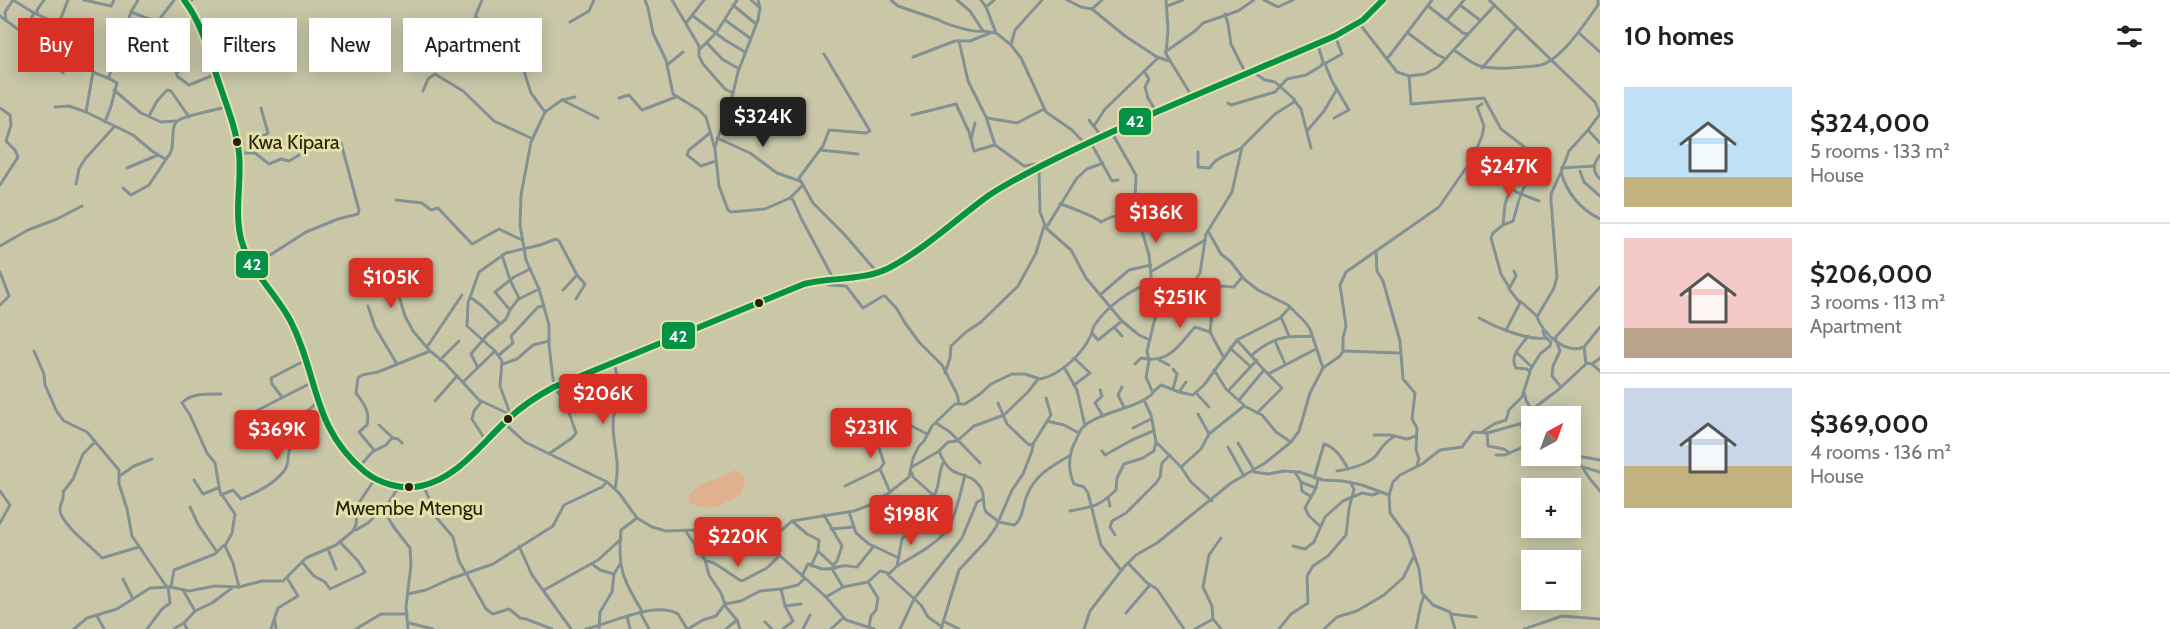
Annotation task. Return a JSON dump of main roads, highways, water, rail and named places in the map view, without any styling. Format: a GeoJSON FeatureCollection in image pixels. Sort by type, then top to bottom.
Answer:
{"type":"FeatureCollection","features":[{"type":"Feature","properties":{"kind":"main road"},"geometry":{"type":"LineString","coordinates":[[188,2],[203,33],[228,107],[239,153],[237,214],[241,240],[253,266],[289,319],[321,413],[336,443],[359,467],[375,478],[399,487],[423,486],[446,477],[486,441],[510,415],[554,387],[787,290],[817,281],[877,273],[897,264],[990,195],[1039,167],[1157,112],[1335,36],[1359,23],[1383,0]]}},
{"type":"Feature","properties":{"kind":"place","name":"Kwa Kipara"},"geometry":{"type":"Point","coordinates":[237,142]}},
{"type":"Feature","properties":{"kind":"place","name":"Mwembe Mtengu"},"geometry":{"type":"Point","coordinates":[409,487]}}]}
